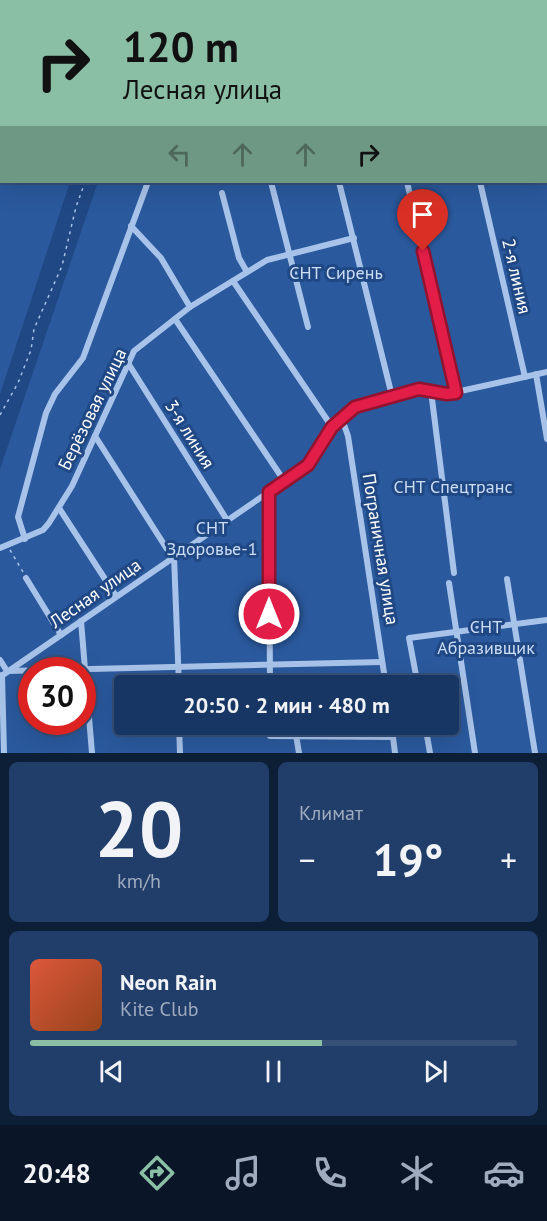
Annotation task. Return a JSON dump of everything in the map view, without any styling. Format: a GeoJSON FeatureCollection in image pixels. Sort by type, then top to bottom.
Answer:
{"type":"FeatureCollection","features":[{"type":"Feature","properties":{"kind":"street"},"geometry":{"type":"LineString","coordinates":[[25,539],[18,517],[46,413],[55,394],[83,358],[148,183]]}},
{"type":"Feature","properties":{"kind":"street"},"geometry":{"type":"LineString","coordinates":[[271,183],[308,327]]}},
{"type":"Feature","properties":{"kind":"street"},"geometry":{"type":"LineString","coordinates":[[339,183],[392,396]]}},
{"type":"Feature","properties":{"kind":"street"},"geometry":{"type":"LineString","coordinates":[[407,183],[456,393]]}},
{"type":"Feature","properties":{"kind":"street","name":"2-я линия"},"geometry":{"type":"LineString","coordinates":[[480,183],[525,377]]}},
{"type":"Feature","properties":{"kind":"street"},"geometry":{"type":"LineString","coordinates":[[222,193],[239,258],[247,272]]}},
{"type":"Feature","properties":{"kind":"street"},"geometry":{"type":"LineString","coordinates":[[131,226],[157,253],[190,307]]}},
{"type":"Feature","properties":{"kind":"street","name":"Берёзовая улица"},"geometry":{"type":"LineString","coordinates":[[3,547],[43,530],[59,508],[134,351],[190,307],[267,260],[354,238]]}},
{"type":"Feature","properties":{"kind":"street"},"geometry":{"type":"LineString","coordinates":[[233,281],[332,427]]}},
{"type":"Feature","properties":{"kind":"street"},"geometry":{"type":"LineString","coordinates":[[175,319],[285,482]]}},
{"type":"Feature","properties":{"kind":"street","name":"3-я линия"},"geometry":{"type":"LineString","coordinates":[[128,363],[227,520]]}},
{"type":"Feature","properties":{"kind":"street","name":"Лесная улица"},"geometry":{"type":"LineString","coordinates":[[3,674],[308,465],[332,427],[355,407],[419,389],[456,393],[547,372]]}},
{"type":"Feature","properties":{"kind":"street"},"geometry":{"type":"LineString","coordinates":[[536,374],[547,439]]}},
{"type":"Feature","properties":{"kind":"street"},"geometry":{"type":"LineString","coordinates":[[431,391],[454,573]]}},
{"type":"Feature","properties":{"kind":"street","name":"Пограничная улица"},"geometry":{"type":"LineString","coordinates":[[342,419],[348,436],[384,675]]}},
{"type":"Feature","properties":{"kind":"street"},"geometry":{"type":"LineString","coordinates":[[95,436],[173,556],[178,675]]}},
{"type":"Feature","properties":{"kind":"street"},"geometry":{"type":"LineString","coordinates":[[269,492],[270,675]]}},
{"type":"Feature","properties":{"kind":"street"},"geometry":{"type":"LineString","coordinates":[[59,508],[116,596]]}},
{"type":"Feature","properties":{"kind":"street"},"geometry":{"type":"LineString","coordinates":[[26,578],[61,635]]}},
{"type":"Feature","properties":{"kind":"street"},"geometry":{"type":"LineString","coordinates":[[507,579],[535,753]]}},
{"type":"Feature","properties":{"kind":"street"},"geometry":{"type":"LineString","coordinates":[[448,583],[475,753]]}},
{"type":"Feature","properties":{"kind":"street"},"geometry":{"type":"LineString","coordinates":[[416,675],[409,638],[547,620]]}},
{"type":"Feature","properties":{"kind":"street"},"geometry":{"type":"LineString","coordinates":[[81,621],[84,657]]}},
{"type":"Feature","properties":{"kind":"street"},"geometry":{"type":"LineString","coordinates":[[0,660],[3,674],[4,753]]}},
{"type":"Feature","properties":{"kind":"street"},"geometry":{"type":"LineString","coordinates":[[96,669],[382,662]]}},
{"type":"Feature","properties":{"kind":"street"},"geometry":{"type":"LineString","coordinates":[[3,674],[18,673]]}},
{"type":"Feature","properties":{"kind":"street"},"geometry":{"type":"LineString","coordinates":[[90,735],[92,753]]}},
{"type":"Feature","properties":{"kind":"street"},"geometry":{"type":"LineString","coordinates":[[179,735],[180,753]]}},
{"type":"Feature","properties":{"kind":"street"},"geometry":{"type":"LineString","coordinates":[[299,753],[296,735],[393,736],[395,753]]}},
{"type":"Feature","properties":{"kind":"street"},"geometry":{"type":"LineString","coordinates":[[426,735],[430,753]]}},
{"type":"Feature","properties":{"kind":"path"},"geometry":{"type":"LineString","coordinates":[[0,415],[18,383],[31,350],[34,328],[62,266],[85,183]]}},
{"type":"Feature","properties":{"kind":"path"},"geometry":{"type":"LineString","coordinates":[[3,547],[26,578]]}},
{"type":"Feature","properties":{"kind":"green space"},"geometry":{"type":"Polygon","coordinates":[[[0,183],[70,183],[0,394],[0,183]]]}},
{"type":"Feature","properties":{"kind":"green space"},"geometry":{"type":"Polygon","coordinates":[[[98,183],[547,183],[547,753],[0,753],[0,469],[98,183]]]}},
{"type":"Feature","properties":{"kind":"route"},"geometry":{"type":"LineString","coordinates":[[269,614],[269,492],[308,465],[332,427],[355,407],[419,389],[447,394],[456,393],[423,251]]}},
{"type":"Feature","properties":{"kind":"park label","name":"СНТ Сирень"},"geometry":{"type":"Point","coordinates":[336,272]}},
{"type":"Feature","properties":{"kind":"park label","name":"СНТ Спецтранс"},"geometry":{"type":"Point","coordinates":[453,486]}},
{"type":"Feature","properties":{"kind":"park label","name":"СНТ Здоровье-1"},"geometry":{"type":"Point","coordinates":[212,537]}},
{"type":"Feature","properties":{"kind":"park label","name":"СНТ Абразивщик"},"geometry":{"type":"Point","coordinates":[486,636]}}]}
